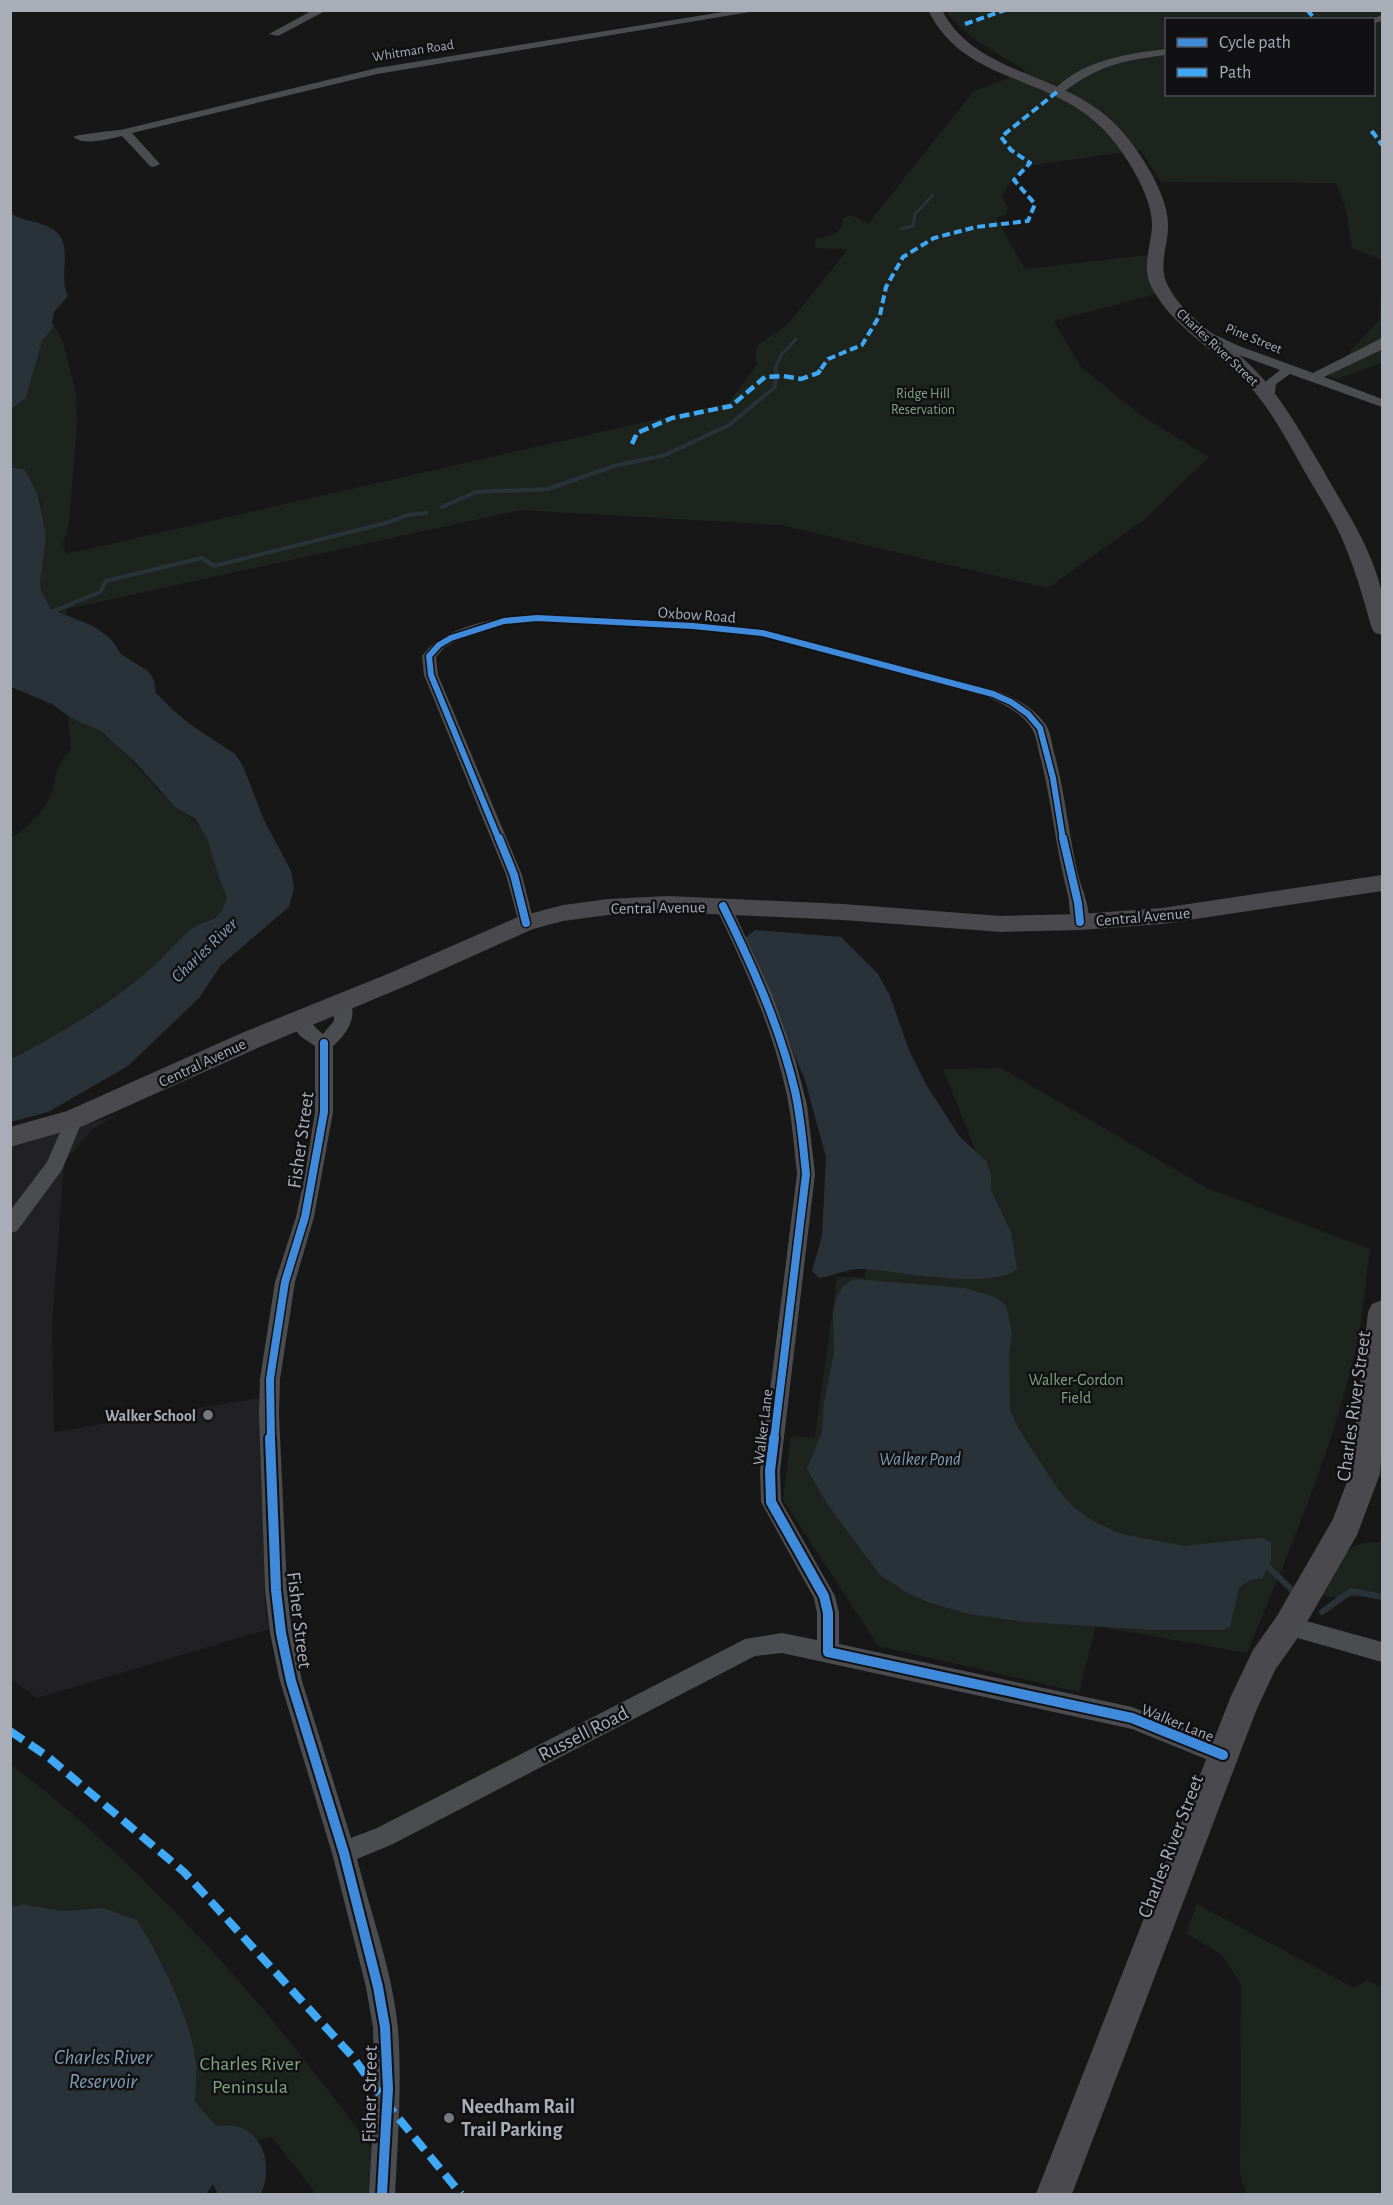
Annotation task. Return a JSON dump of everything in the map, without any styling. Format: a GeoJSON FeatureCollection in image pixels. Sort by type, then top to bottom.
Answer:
{"type":"FeatureCollection","features":[{"type":"Feature","properties":{"kind":"street"},"geometry":{"type":"LineString","coordinates":[[274,34],[322,10]]}},
{"type":"Feature","properties":{"kind":"street","name":"Whitman Road"},"geometry":{"type":"LineString","coordinates":[[78,137],[101,137],[125,132],[377,71],[757,10]]}},
{"type":"Feature","properties":{"kind":"street","name":"Charles River Street"},"geometry":{"type":"LineString","coordinates":[[935,10],[944,30],[957,45],[970,54],[1058,91],[1099,116],[1118,136],[1141,172],[1153,197],[1160,222],[1154,261],[1159,288],[1182,315],[1233,358],[1269,396],[1293,433],[1349,534],[1383,629]]}},
{"type":"Feature","properties":{"kind":"street"},"geometry":{"type":"LineString","coordinates":[[1058,91],[1098,64],[1120,57],[1165,52]]}},
{"type":"Feature","properties":{"kind":"street"},"geometry":{"type":"LineString","coordinates":[[125,132],[154,164]]}},
{"type":"Feature","properties":{"kind":"street","name":"Pine Street"},"geometry":{"type":"LineString","coordinates":[[1207,335],[1235,349],[1383,403]]}},
{"type":"Feature","properties":{"kind":"street"},"geometry":{"type":"LineString","coordinates":[[1315,377],[1383,342]]}},
{"type":"Feature","properties":{"kind":"street","name":"Pine Street"},"geometry":{"type":"LineString","coordinates":[[1269,396],[1270,383],[1290,368]]}},
{"type":"Feature","properties":{"kind":"street","name":"Oxbow Road"},"geometry":{"type":"LineString","coordinates":[[526,923],[514,875],[431,675],[429,656],[439,645],[451,638],[504,621],[537,618],[693,626],[762,633],[915,674],[974,687],[1011,702],[1028,714],[1040,728],[1053,778],[1066,859],[1078,903],[1080,922]]}},
{"type":"Feature","properties":{"kind":"street","name":"Central Avenue"},"geometry":{"type":"LineString","coordinates":[[10,1137],[74,1119],[526,923],[563,913],[608,907],[668,904],[843,912],[1001,924],[1080,922],[1162,916],[1383,883]]}},
{"type":"Feature","properties":{"kind":"street","name":"Walker Lane"},"geometry":{"type":"LineString","coordinates":[[723,906],[746,954],[771,1017],[793,1082],[802,1133],[806,1174],[772,1452],[771,1502],[824,1596],[828,1613],[828,1652],[1132,1718],[1223,1755]]}},
{"type":"Feature","properties":{"kind":"street"},"geometry":{"type":"LineString","coordinates":[[298,1020],[306,1031],[324,1043],[340,1030],[345,1016],[342,1001]]}},
{"type":"Feature","properties":{"kind":"street","name":"Fisher Street"},"geometry":{"type":"LineString","coordinates":[[324,1043],[324,1112],[305,1216],[278,1314],[268,1396],[276,1590],[281,1633],[294,1692],[344,1852],[378,1988],[385,2026],[388,2089],[382,2194]]}},
{"type":"Feature","properties":{"kind":"street"},"geometry":{"type":"LineString","coordinates":[[10,1226],[55,1165],[74,1119]]}},
{"type":"Feature","properties":{"kind":"street","name":"Charles River Street"},"geometry":{"type":"LineString","coordinates":[[1054,2194],[1223,1755],[1264,1659],[1288,1626],[1346,1525],[1365,1474],[1383,1312]]}},
{"type":"Feature","properties":{"kind":"street"},"geometry":{"type":"LineString","coordinates":[[1288,1626],[1383,1652]]}},
{"type":"Feature","properties":{"kind":"street","name":"Russell Road"},"geometry":{"type":"LineString","coordinates":[[344,1852],[385,1836],[753,1646],[782,1643],[828,1652]]}},
{"type":"Feature","properties":{"kind":"shaded area","name":"Walker School"},"geometry":{"type":"Polygon","coordinates":[[[117,1115],[92,1129],[64,1163],[52,1326],[54,1432],[259,1398],[265,1605],[269,1629],[37,1698],[11,1679],[11,1147],[117,1115]]]}},
{"type":"Feature","properties":{"kind":"green space","name":"Ridge Hill Reservation"},"geometry":{"type":"Polygon","coordinates":[[[946,11],[1382,11],[1382,260],[1352,248],[1346,209],[1336,183],[1161,182],[1140,150],[1027,166],[1008,185],[1002,197],[1008,208],[1006,214],[996,218],[1025,269],[1147,255],[1151,273],[1160,293],[1054,321],[1081,367],[1143,417],[1209,457],[1145,519],[1047,588],[781,525],[520,510],[66,609],[67,614],[53,609],[45,599],[41,583],[39,496],[15,467],[11,467],[10,409],[26,398],[42,341],[54,326],[63,342],[76,393],[77,424],[69,525],[63,544],[66,554],[728,403],[757,365],[755,353],[758,345],[789,323],[848,249],[817,248],[814,242],[817,238],[835,234],[843,218],[850,216],[868,224],[974,91],[1026,71],[963,30],[946,11]]]}},
{"type":"Feature","properties":{"kind":"green space"},"geometry":{"type":"Polygon","coordinates":[[[1382,262],[1382,363],[1337,379],[1328,376],[1380,319],[1382,262]]]}},
{"type":"Feature","properties":{"kind":"green space"},"geometry":{"type":"Polygon","coordinates":[[[68,716],[112,741],[166,798],[197,824],[210,843],[228,897],[216,918],[195,926],[149,970],[117,996],[65,1029],[11,1059],[11,838],[33,820],[50,797],[59,766],[71,750],[68,716]]]}},
{"type":"Feature","properties":{"kind":"green space","name":"Walker-Gordon Field"},"geometry":{"type":"Polygon","coordinates":[[[1001,1068],[1207,1188],[1370,1249],[1360,1330],[1344,1395],[1320,1470],[1247,1653],[1096,1626],[1079,1692],[878,1646],[783,1500],[791,1436],[815,1438],[837,1277],[864,1277],[905,1137],[980,1162],[943,1069],[1001,1068]]]}},
{"type":"Feature","properties":{"kind":"green space"},"geometry":{"type":"Polygon","coordinates":[[[1382,1542],[1382,1595],[1335,1598],[1321,1595],[1342,1556],[1358,1545],[1382,1542]]]}},
{"type":"Feature","properties":{"kind":"green space","name":"Charles River Peninsula"},"geometry":{"type":"Polygon","coordinates":[[[10,1764],[73,1814],[146,1882],[251,1995],[379,2158],[377,2194],[316,2194],[272,2137],[258,2140],[238,2129],[216,2127],[194,2102],[196,2058],[163,1965],[82,1909],[62,1911],[23,1904],[11,1907],[10,1764]]]}},
{"type":"Feature","properties":{"kind":"green space"},"geometry":{"type":"Polygon","coordinates":[[[1197,1904],[1354,1988],[1367,1980],[1382,1988],[1382,2194],[1246,2194],[1240,2174],[1241,1984],[1222,1955],[1186,1933],[1197,1904]]]}},
{"type":"Feature","properties":{"kind":"water"},"geometry":{"type":"Polygon","coordinates":[[[11,213],[49,227],[60,236],[64,244],[64,280],[68,296],[54,312],[52,323],[54,326],[42,341],[26,398],[11,409],[11,213]]]}},
{"type":"Feature","properties":{"kind":"water","name":"Charles River"},"geometry":{"type":"Polygon","coordinates":[[[11,467],[25,470],[38,495],[46,536],[40,582],[41,591],[51,609],[93,626],[110,638],[121,654],[149,672],[154,680],[156,693],[172,709],[191,725],[235,754],[243,766],[264,820],[291,871],[294,888],[289,907],[221,965],[199,998],[128,1066],[48,1112],[11,1122],[11,1059],[65,1029],[117,996],[149,970],[195,926],[216,918],[224,907],[227,897],[207,838],[195,819],[174,806],[136,763],[102,732],[68,716],[52,704],[11,687],[11,467]]]}},
{"type":"Feature","properties":{"kind":"water"},"geometry":{"type":"Polygon","coordinates":[[[755,930],[841,937],[878,974],[890,996],[909,1050],[927,1086],[960,1137],[986,1161],[991,1176],[991,1190],[1011,1232],[1017,1269],[1004,1275],[965,1279],[860,1269],[819,1278],[812,1271],[822,1236],[826,1157],[805,1080],[745,938],[755,930]]]}},
{"type":"Feature","properties":{"kind":"water","name":"Walker Pond"},"geometry":{"type":"Polygon","coordinates":[[[854,1279],[965,1288],[995,1297],[1006,1305],[1012,1333],[1009,1354],[1010,1410],[1018,1428],[1058,1489],[1073,1507],[1095,1522],[1122,1534],[1184,1546],[1259,1538],[1264,1538],[1271,1543],[1271,1561],[1262,1578],[1250,1580],[1239,1588],[1230,1627],[1223,1630],[1153,1630],[1025,1622],[968,1614],[909,1594],[880,1575],[828,1505],[807,1469],[822,1432],[824,1403],[834,1353],[833,1313],[837,1296],[843,1286],[854,1279]]]}},
{"type":"Feature","properties":{"kind":"water","name":"Charles River Reservoir"},"geometry":{"type":"Polygon","coordinates":[[[23,1904],[62,1911],[103,1908],[137,1920],[164,1968],[186,2021],[196,2061],[195,2102],[216,2126],[235,2126],[245,2130],[260,2144],[266,2163],[261,2194],[218,2194],[213,2184],[206,2194],[11,2194],[10,1907],[23,1904]]]}},
{"type":"Feature","properties":{"kind":"waterway"},"geometry":{"type":"LineString","coordinates":[[901,229],[913,226],[915,214],[933,195]]}},
{"type":"Feature","properties":{"kind":"waterway"},"geometry":{"type":"LineString","coordinates":[[775,369],[781,355],[796,339]]}},
{"type":"Feature","properties":{"kind":"waterway"},"geometry":{"type":"LineString","coordinates":[[442,507],[476,492],[548,489],[614,466],[665,455],[729,425],[775,387],[776,368]]}},
{"type":"Feature","properties":{"kind":"waterway"},"geometry":{"type":"LineString","coordinates":[[49,613],[100,592],[106,581],[202,558],[214,566],[386,523],[408,515],[426,513]]}},
{"type":"Feature","properties":{"kind":"waterway"},"geometry":{"type":"LineString","coordinates":[[1268,1567],[1291,1589]]}},
{"type":"Feature","properties":{"kind":"waterway"},"geometry":{"type":"LineString","coordinates":[[1322,1612],[1351,1591],[1382,1597]]}},
{"type":"Feature","properties":{"kind":"marked path"},"geometry":{"type":"LineString","coordinates":[[965,24],[1005,10]]}},
{"type":"Feature","properties":{"kind":"marked path"},"geometry":{"type":"LineString","coordinates":[[1307,10],[1314,18]]}},
{"type":"Feature","properties":{"kind":"marked path"},"geometry":{"type":"LineString","coordinates":[[632,444],[637,433],[672,418],[731,406],[765,377],[783,376],[801,379],[818,373],[828,359],[862,345],[880,315],[886,287],[903,257],[934,238],[976,227],[1028,221],[1035,204],[1014,180],[1030,163],[1011,150],[1001,137],[1058,91]]}},
{"type":"Feature","properties":{"kind":"marked path"},"geometry":{"type":"LineString","coordinates":[[1373,134],[1368,120],[1373,134],[1382,145]]}},
{"type":"Feature","properties":{"kind":"marked path"},"geometry":{"type":"LineString","coordinates":[[10,1731],[47,1756],[184,1872],[352,2056],[387,2104],[461,2194]]}},
{"type":"Feature","properties":{"kind":"cycle path"},"geometry":{"type":"LineString","coordinates":[[526,923],[514,875],[431,675],[429,656],[439,645],[451,638],[504,621],[537,618],[693,626],[762,633],[993,694],[1011,702],[1028,714],[1040,728],[1053,778],[1066,859],[1078,903],[1080,922]]}},
{"type":"Feature","properties":{"kind":"cycle path"},"geometry":{"type":"LineString","coordinates":[[723,906],[771,1014],[787,1059],[800,1116],[806,1174],[770,1471],[771,1502],[824,1596],[828,1613],[828,1652],[1132,1718],[1223,1755]]}},
{"type":"Feature","properties":{"kind":"cycle path"},"geometry":{"type":"LineString","coordinates":[[324,1043],[324,1112],[314,1175],[305,1217],[285,1282],[270,1379],[269,1414],[276,1590],[281,1633],[291,1681],[344,1853],[378,1987],[385,2027],[388,2089],[382,2194]]}},
{"type":"Feature","properties":{"kind":"place","name":"Walker School"},"geometry":{"type":"Point","coordinates":[208,1415]}},
{"type":"Feature","properties":{"kind":"place","name":"Needham Rail Trail Parking"},"geometry":{"type":"Point","coordinates":[449,2118]}}]}
